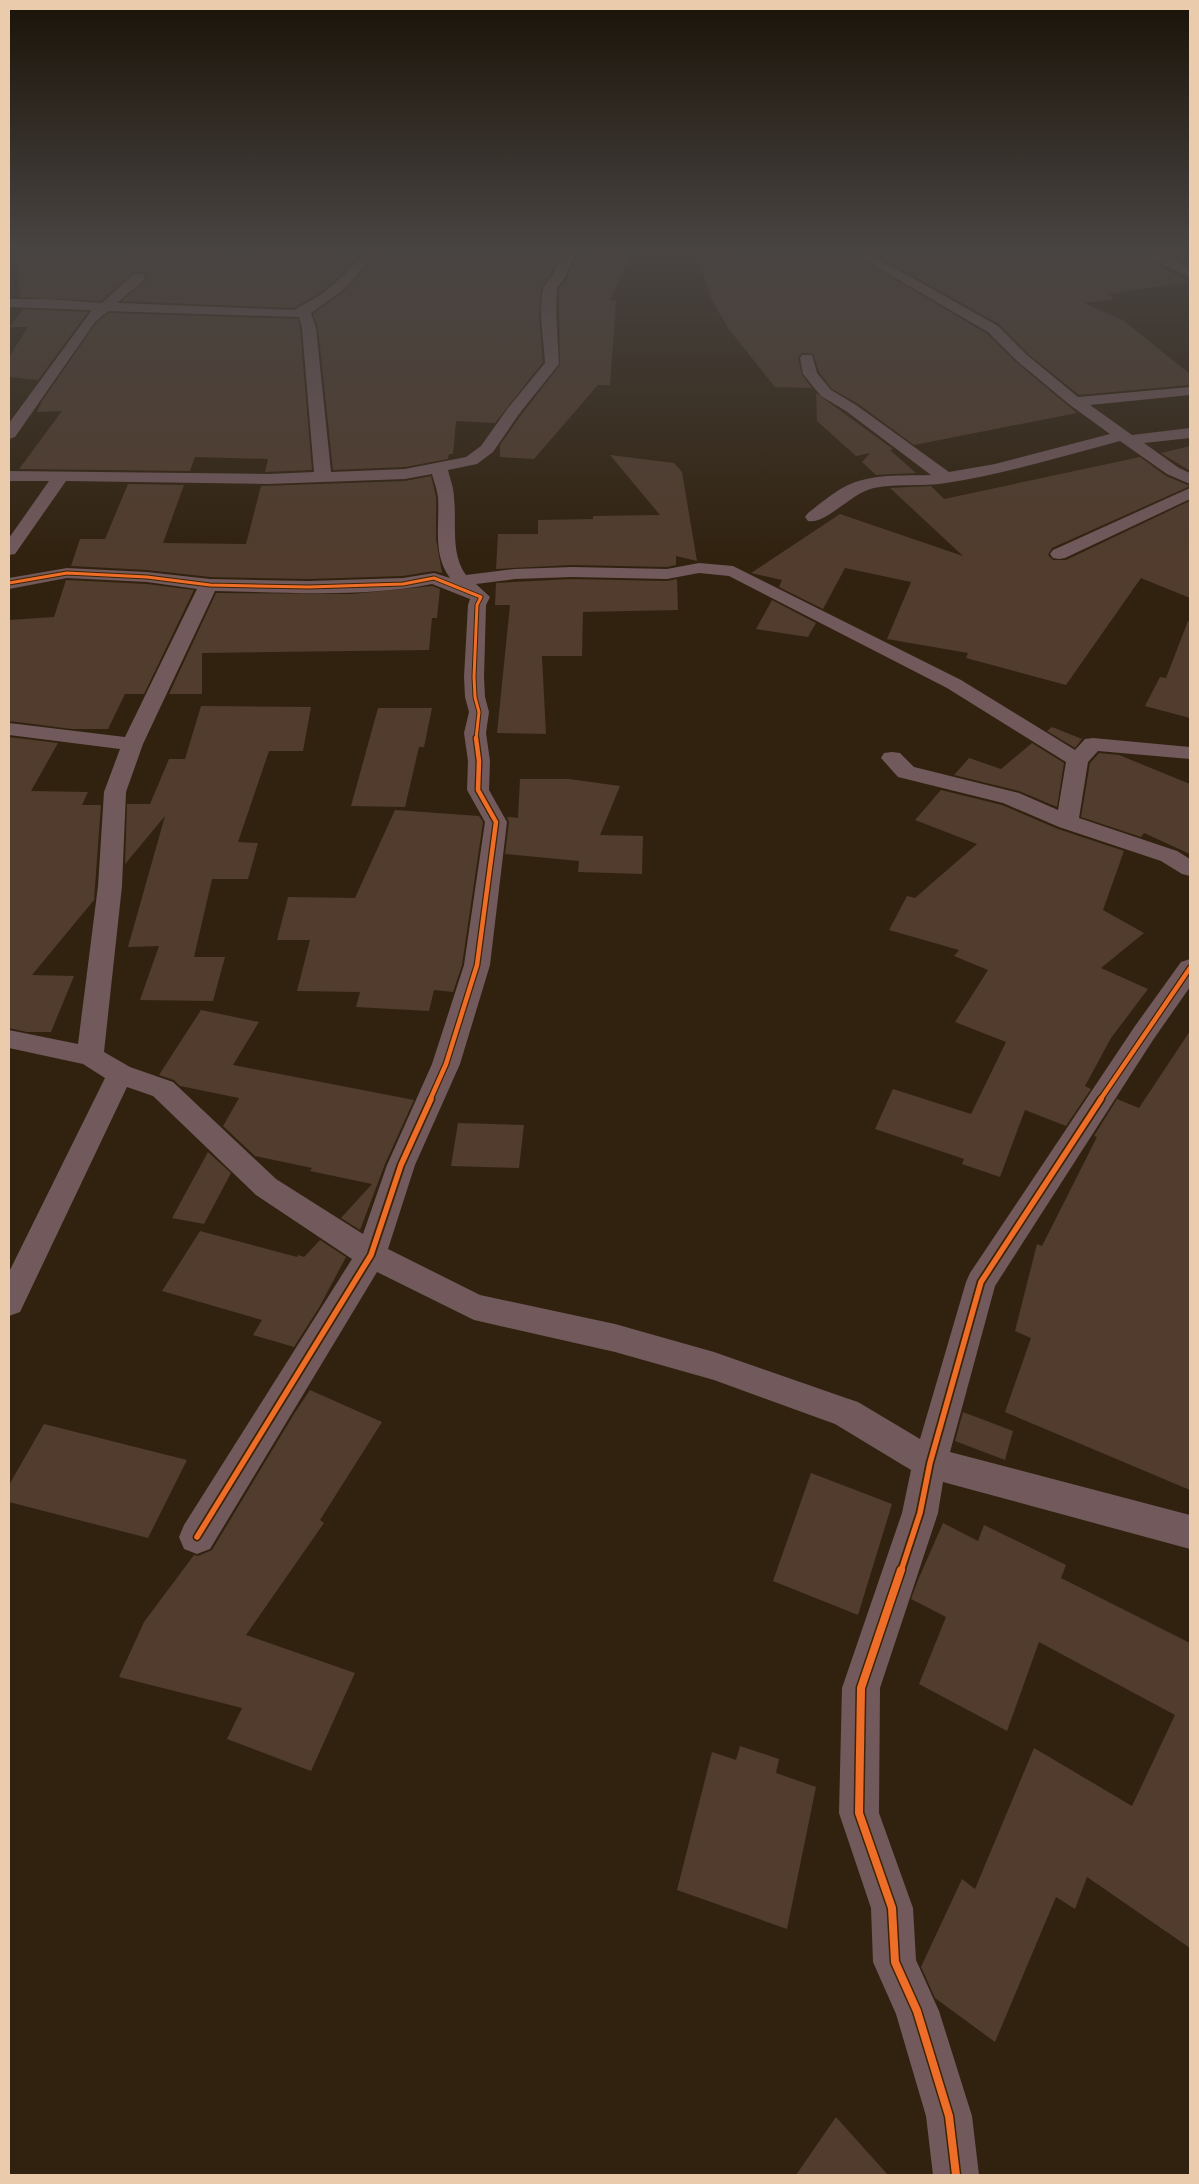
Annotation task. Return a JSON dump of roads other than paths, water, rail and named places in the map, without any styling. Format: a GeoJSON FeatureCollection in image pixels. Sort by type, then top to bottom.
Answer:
{"type":"FeatureCollection","features":[{"type":"Feature","properties":{"kind":"street"},"geometry":{"type":"LineString","coordinates":[[9,434],[68,351]]}},
{"type":"Feature","properties":{"kind":"street"},"geometry":{"type":"LineString","coordinates":[[311,351],[323,478]]}},
{"type":"Feature","properties":{"kind":"street"},"geometry":{"type":"LineString","coordinates":[[9,476],[323,478],[405,474],[471,461],[487,449],[513,411],[552,364],[551,351]]}},
{"type":"Feature","properties":{"kind":"street"},"geometry":{"type":"LineString","coordinates":[[1015,351],[1075,402],[1173,471],[1190,480]]}},
{"type":"Feature","properties":{"kind":"street"},"geometry":{"type":"LineString","coordinates":[[807,358],[810,374],[826,393],[851,408],[946,478]]}},
{"type":"Feature","properties":{"kind":"street"},"geometry":{"type":"LineString","coordinates":[[1075,402],[1190,391]]}},
{"type":"Feature","properties":{"kind":"street"},"geometry":{"type":"LineString","coordinates":[[814,517],[853,489],[887,482],[930,480],[996,469],[1126,438],[1190,433]]}},
{"type":"Feature","properties":{"kind":"street"},"geometry":{"type":"LineString","coordinates":[[439,467],[446,495],[446,555],[460,581],[480,597]]}},
{"type":"Feature","properties":{"kind":"street"},"geometry":{"type":"LineString","coordinates":[[9,550],[62,476]]}},
{"type":"Feature","properties":{"kind":"street"},"geometry":{"type":"LineString","coordinates":[[1059,554],[1190,492]]}},
{"type":"Feature","properties":{"kind":"street"},"geometry":{"type":"LineString","coordinates":[[460,581],[515,574],[572,572],[667,574],[699,568],[733,571],[954,684],[1077,760]]}},
{"type":"Feature","properties":{"kind":"street"},"geometry":{"type":"LineString","coordinates":[[9,583],[67,573],[147,577],[210,585],[309,587],[403,584],[434,578],[480,597]]}},
{"type":"Feature","properties":{"kind":"street"},"geometry":{"type":"LineString","coordinates":[[90,1056],[110,886],[115,792],[132,744],[204,590],[210,585]]}},
{"type":"Feature","properties":{"kind":"street"},"geometry":{"type":"LineString","coordinates":[[198,1537],[371,1255],[401,1165],[446,1064],[477,965],[496,822],[478,790],[479,761],[475,734],[479,712],[475,697],[474,677],[476,605],[480,597]]}},
{"type":"Feature","properties":{"kind":"street"},"geometry":{"type":"LineString","coordinates":[[9,729],[132,744]]}},
{"type":"Feature","properties":{"kind":"street"},"geometry":{"type":"LineString","coordinates":[[1067,822],[1077,760],[1093,744],[1190,753]]}},
{"type":"Feature","properties":{"kind":"street"},"geometry":{"type":"LineString","coordinates":[[892,758],[906,772],[1011,798],[1067,822],[1168,856],[1190,869]]}},
{"type":"Feature","properties":{"kind":"street"},"geometry":{"type":"LineString","coordinates":[[956,2175],[949,2116],[916,2011],[895,1962],[892,1908],[859,1812],[861,1688],[920,1513],[930,1463],[981,1282],[1138,1041],[1190,968]]}},
{"type":"Feature","properties":{"kind":"street"},"geometry":{"type":"LineString","coordinates":[[9,1038],[90,1056],[120,1074],[163,1089],[266,1188],[371,1255],[418,1277],[474,1307],[633,1343],[714,1366],[846,1413],[930,1463],[1190,1532]]}},
{"type":"Feature","properties":{"kind":"street"},"geometry":{"type":"LineString","coordinates":[[9,1303],[120,1074]]}}]}
